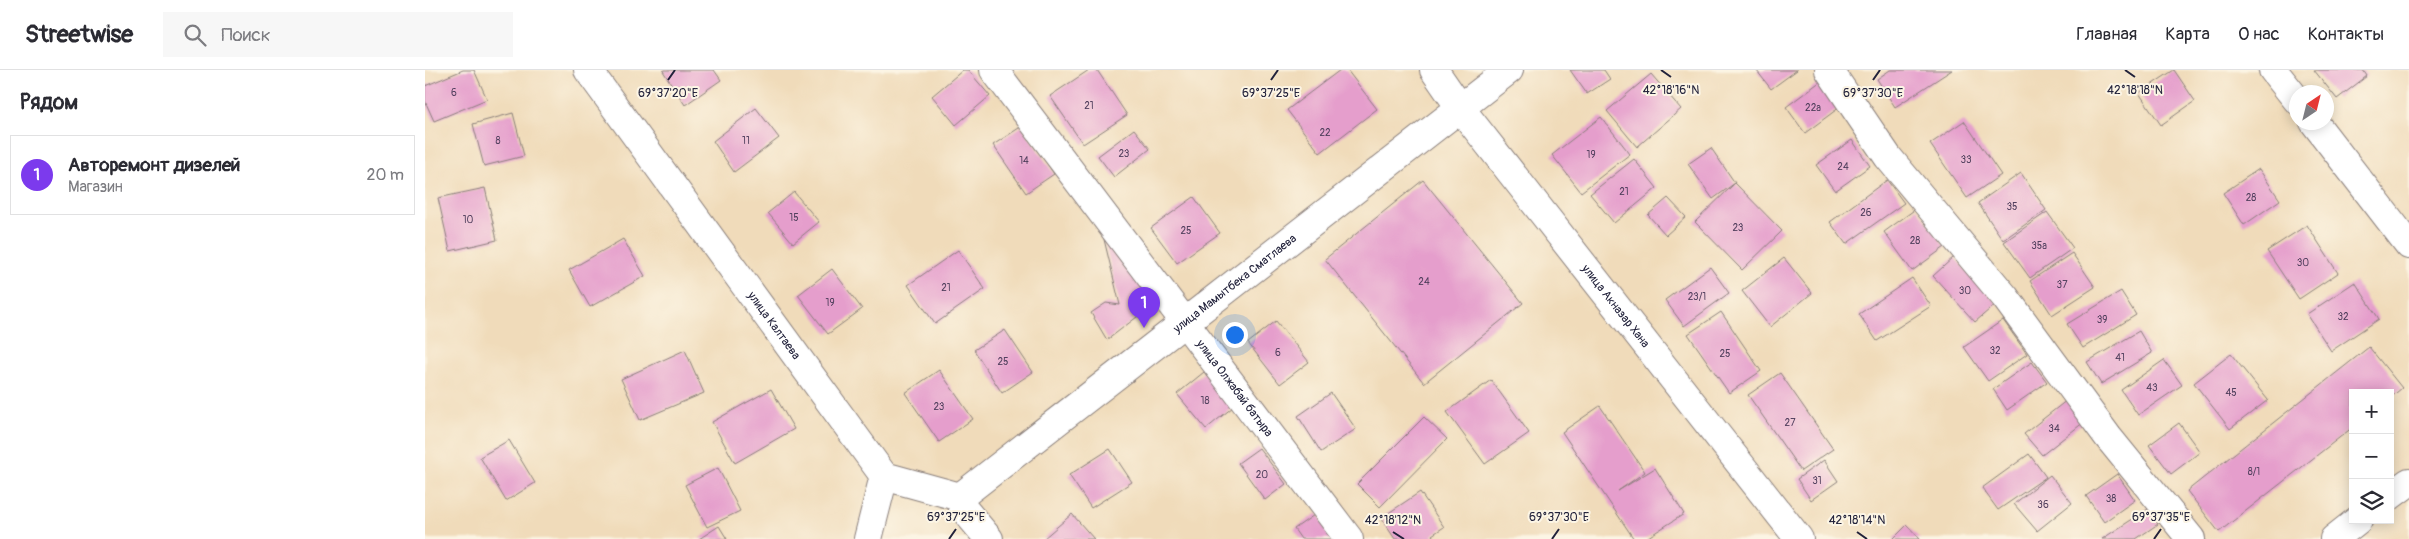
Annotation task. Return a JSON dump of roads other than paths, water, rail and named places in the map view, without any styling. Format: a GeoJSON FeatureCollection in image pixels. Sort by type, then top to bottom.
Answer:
{"type":"FeatureCollection","features":[{"type":"Feature","properties":{"kind":"street","name":"улица Калтаева"},"geometry":{"type":"LineString","coordinates":[[588,70],[884,476]]}},
{"type":"Feature","properties":{"kind":"street","name":"улица Олжабай батыра"},"geometry":{"type":"LineString","coordinates":[[994,70],[1349,539]]}},
{"type":"Feature","properties":{"kind":"street","name":"улица Акназар Хана"},"geometry":{"type":"LineString","coordinates":[[1434,70],[1461,109],[1799,539]]}},
{"type":"Feature","properties":{"kind":"street","name":"улица Мамытбека Сматлаева"},"geometry":{"type":"LineString","coordinates":[[960,497],[1509,70]]}},
{"type":"Feature","properties":{"kind":"street"},"geometry":{"type":"LineString","coordinates":[[1829,70],[1888,158],[2005,297],[2108,437],[2191,539]]}},
{"type":"Feature","properties":{"kind":"street"},"geometry":{"type":"LineString","coordinates":[[2273,70],[2289,90]]}},
{"type":"Feature","properties":{"kind":"street"},"geometry":{"type":"LineString","coordinates":[[2320,130],[2409,245]]}},
{"type":"Feature","properties":{"kind":"street"},"geometry":{"type":"LineString","coordinates":[[868,539],[884,476],[960,497],[963,508],[989,539]]}},
{"type":"Feature","properties":{"kind":"street"},"geometry":{"type":"LineString","coordinates":[[2394,493],[2409,482]]}},
{"type":"Feature","properties":{"kind":"street"},"geometry":{"type":"LineString","coordinates":[[2334,539],[2353,524]]}},
{"type":"Feature","properties":{"kind":"place","name":"Авторемонт дизелей"},"geometry":{"type":"Point","coordinates":[1144,328]}}]}
